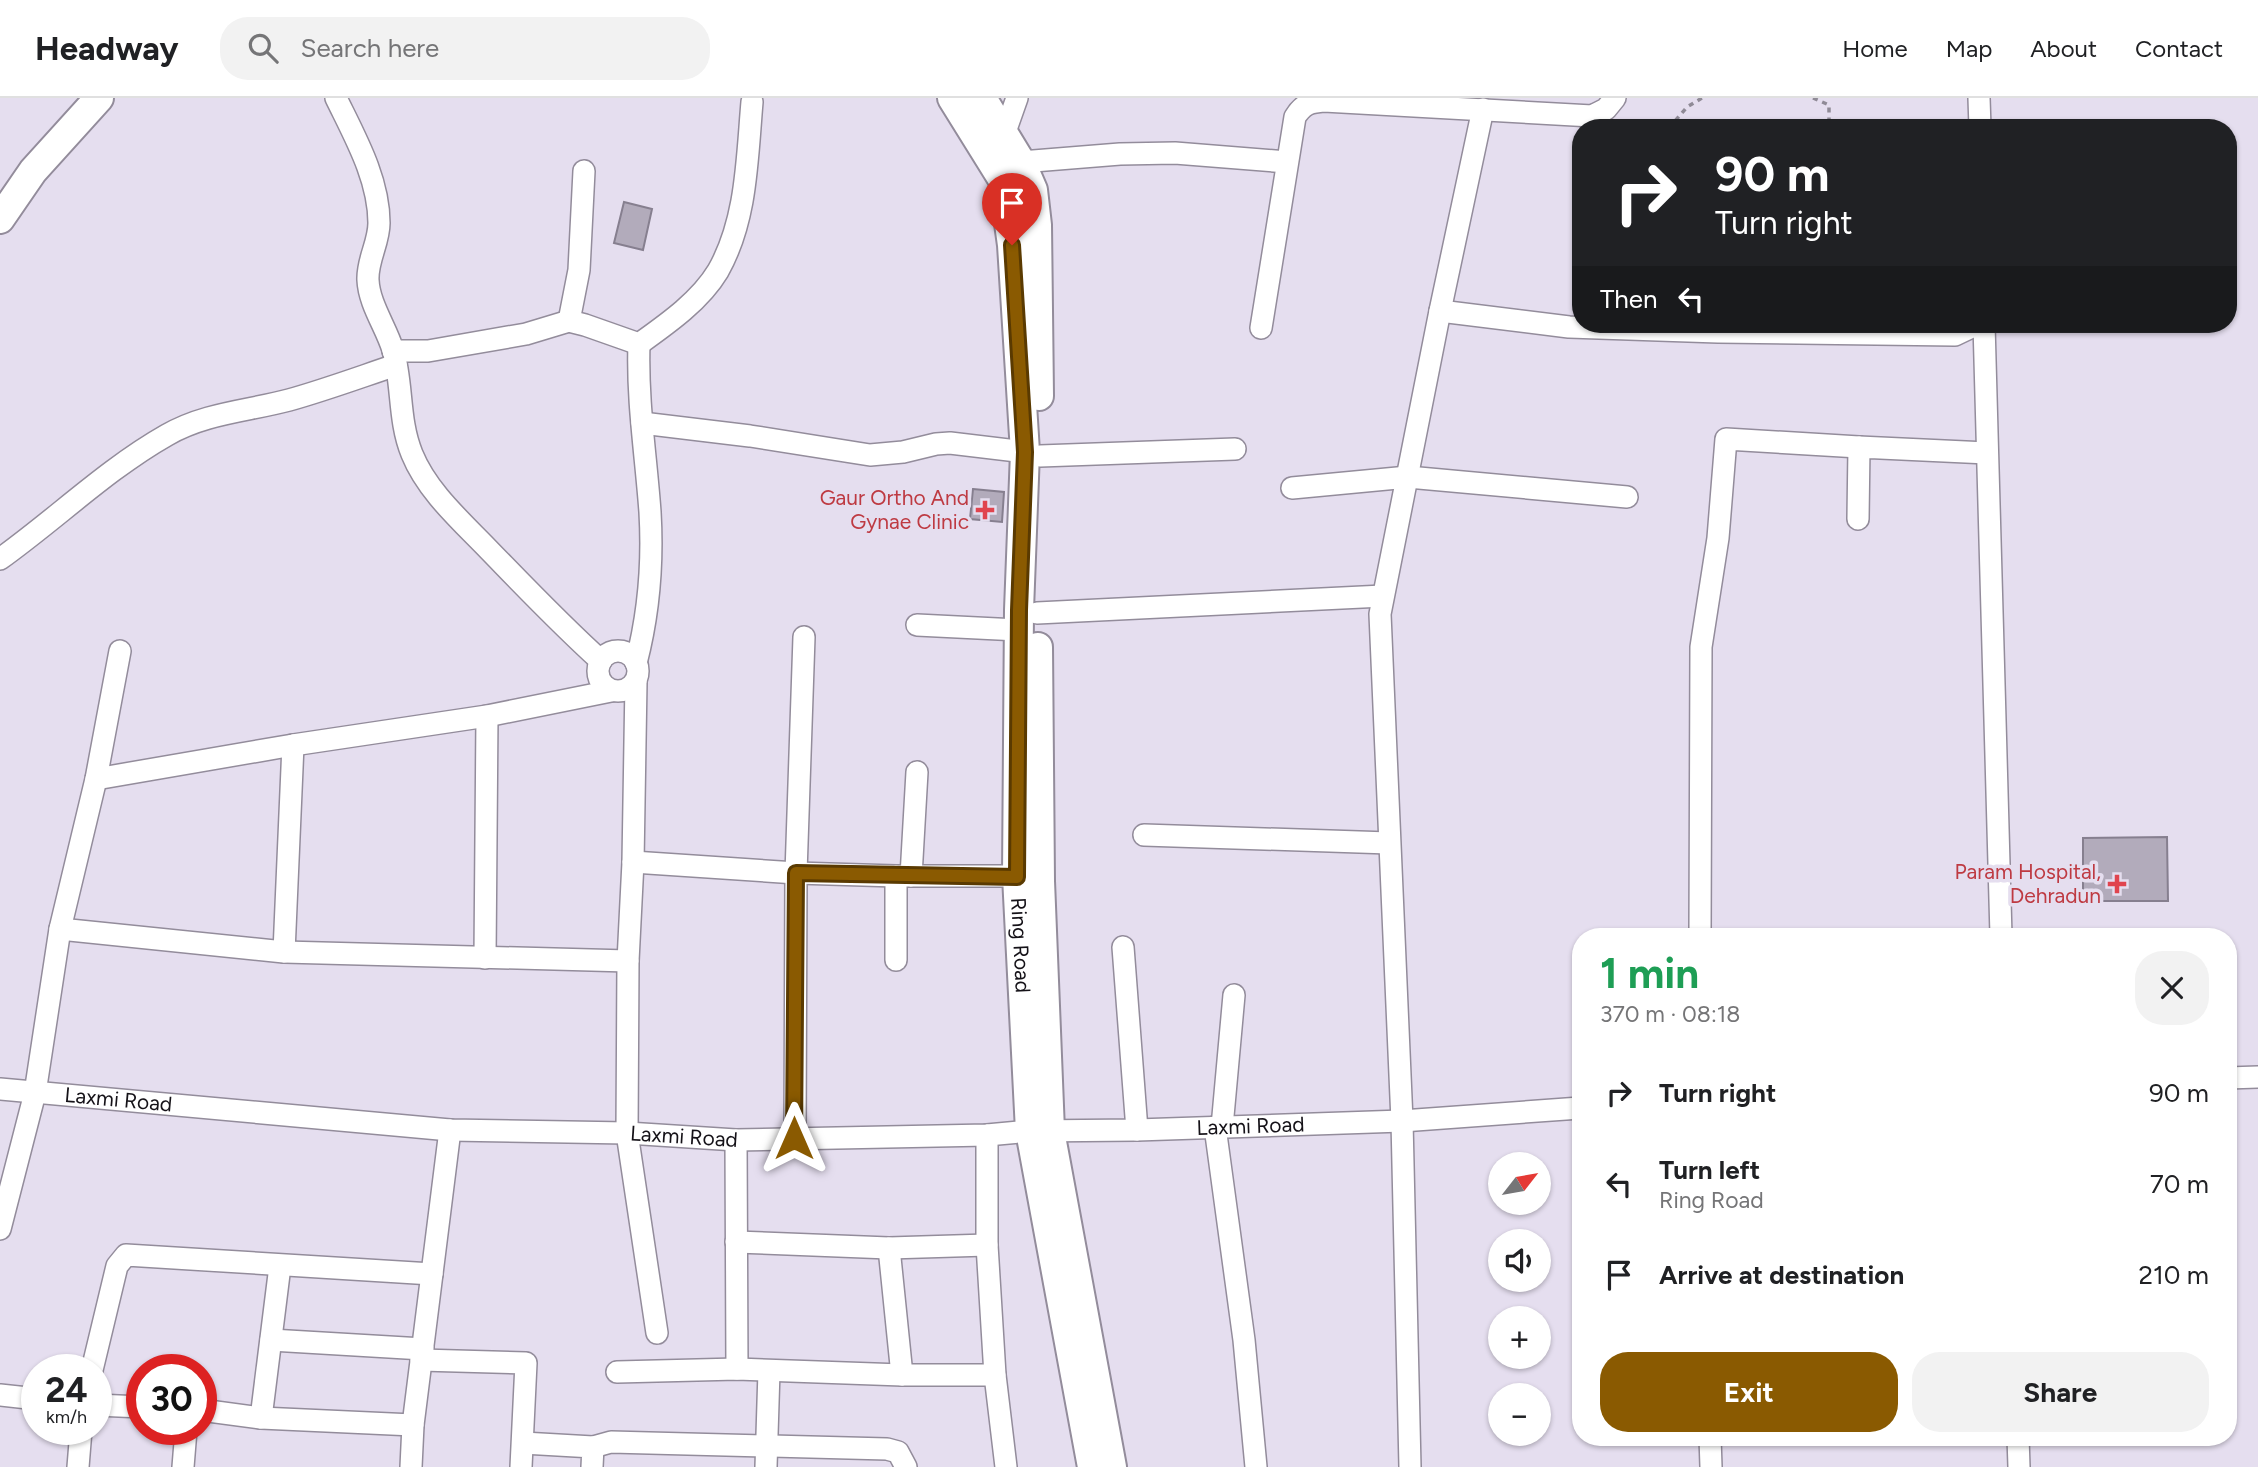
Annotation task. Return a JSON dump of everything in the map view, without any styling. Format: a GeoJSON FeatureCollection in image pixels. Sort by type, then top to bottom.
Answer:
{"type":"FeatureCollection","features":[{"type":"Feature","properties":{"kind":"street"},"geometry":{"type":"LineString","coordinates":[[0,219],[33,171],[99,98]]}},
{"type":"Feature","properties":{"kind":"street"},"geometry":{"type":"LineString","coordinates":[[337,98],[359,145],[373,188],[379,224],[368,280],[394,358],[403,432],[423,475],[462,522],[600,662]]}},
{"type":"Feature","properties":{"kind":"street","name":"Ring Road"},"geometry":{"type":"LineString","coordinates":[[952,98],[1003,180],[1012,245],[1032,454]]}},
{"type":"Feature","properties":{"kind":"street","name":"Ring Road"},"geometry":{"type":"LineString","coordinates":[[982,98],[1021,162],[1032,190],[1037,225],[1028,621],[1017,877],[1040,1131],[1092,1467]]}},
{"type":"Feature","properties":{"kind":"street"},"geometry":{"type":"LineString","coordinates":[[1004,135],[1017,98]]}},
{"type":"Feature","properties":{"kind":"street"},"geometry":{"type":"LineString","coordinates":[[1261,328],[1287,162],[1295,117],[1300,108],[1310,102],[1592,116],[1606,109],[1615,98]]}},
{"type":"Feature","properties":{"kind":"street"},"geometry":{"type":"LineString","coordinates":[[1979,98],[1980,119]]}},
{"type":"Feature","properties":{"kind":"street"},"geometry":{"type":"LineString","coordinates":[[657,1334],[626,1133],[636,672],[650,587],[650,513],[638,374],[639,344],[695,299],[717,272],[731,241],[741,208],[752,102]]}},
{"type":"Feature","properties":{"kind":"street"},"geometry":{"type":"LineString","coordinates":[[1410,1467],[1402,1121],[1380,614],[1483,109]]}},
{"type":"Feature","properties":{"kind":"street"},"geometry":{"type":"LineString","coordinates":[[1021,162],[1120,154],[1175,153],[1287,162]]}},
{"type":"Feature","properties":{"kind":"street"},"geometry":{"type":"LineString","coordinates":[[569,321],[579,270],[584,171]]}},
{"type":"Feature","properties":{"kind":"street"},"geometry":{"type":"LineString","coordinates":[[1440,311],[1572,327]]}},
{"type":"Feature","properties":{"kind":"street"},"geometry":{"type":"LineString","coordinates":[[0,559],[167,434],[206,418],[288,400],[394,358],[526,334],[569,321],[639,344]]}},
{"type":"Feature","properties":{"kind":"street"},"geometry":{"type":"LineString","coordinates":[[1797,333],[1959,333]]}},
{"type":"Feature","properties":{"kind":"street"},"geometry":{"type":"LineString","coordinates":[[1984,333],[2001,928]]}},
{"type":"Feature","properties":{"kind":"street"},"geometry":{"type":"LineString","coordinates":[[642,423],[750,436],[870,455],[950,443],[1032,454],[1235,449]]}},
{"type":"Feature","properties":{"kind":"street"},"geometry":{"type":"LineString","coordinates":[[1700,928],[1701,647],[1718,538],[1726,439],[1987,453]]}},
{"type":"Feature","properties":{"kind":"street"},"geometry":{"type":"LineString","coordinates":[[1858,519],[1859,447]]}},
{"type":"Feature","properties":{"kind":"street"},"geometry":{"type":"LineString","coordinates":[[1292,488],[1408,477],[1627,497]]}},
{"type":"Feature","properties":{"kind":"street"},"geometry":{"type":"LineString","coordinates":[[917,625],[1028,621],[1383,596]]}},
{"type":"Feature","properties":{"kind":"street","name":"Ring Road"},"geometry":{"type":"LineString","coordinates":[[1028,621],[1040,881],[1040,1131],[1112,1467]]}},
{"type":"Feature","properties":{"kind":"street"},"geometry":{"type":"LineString","coordinates":[[794,1138],[796,873],[804,637]]}},
{"type":"Feature","properties":{"kind":"street"},"geometry":{"type":"LineString","coordinates":[[0,1229],[4,1200],[35,1093],[60,929],[96,779],[120,650]]}},
{"type":"Feature","properties":{"kind":"street"},"geometry":{"type":"LineString","coordinates":[[611,691],[605,687],[598,675],[600,662],[605,656],[616,651],[628,654],[636,672]]}},
{"type":"Feature","properties":{"kind":"street"},"geometry":{"type":"LineString","coordinates":[[96,779],[293,745],[487,716],[627,689],[636,672]]}},
{"type":"Feature","properties":{"kind":"street"},"geometry":{"type":"LineString","coordinates":[[485,958],[487,716]]}},
{"type":"Feature","properties":{"kind":"street"},"geometry":{"type":"LineString","coordinates":[[284,952],[293,745]]}},
{"type":"Feature","properties":{"kind":"street"},"geometry":{"type":"LineString","coordinates":[[896,960],[903,876],[918,772]]}},
{"type":"Feature","properties":{"kind":"street"},"geometry":{"type":"LineString","coordinates":[[1144,835],[1389,843]]}},
{"type":"Feature","properties":{"kind":"street"},"geometry":{"type":"LineString","coordinates":[[633,862],[796,873],[1017,877]]}},
{"type":"Feature","properties":{"kind":"street"},"geometry":{"type":"LineString","coordinates":[[60,929],[284,952],[628,961]]}},
{"type":"Feature","properties":{"kind":"street"},"geometry":{"type":"LineString","coordinates":[[1123,947],[1137,1130]]}},
{"type":"Feature","properties":{"kind":"street"},"geometry":{"type":"LineString","coordinates":[[1234,995],[1218,1127],[1244,1340],[1256,1467]]}},
{"type":"Feature","properties":{"kind":"street"},"geometry":{"type":"LineString","coordinates":[[2237,1078],[2258,1077]]}},
{"type":"Feature","properties":{"kind":"street","name":"Laxmi Road"},"geometry":{"type":"LineString","coordinates":[[0,1089],[450,1130],[626,1133],[736,1140],[987,1135],[1040,1131],[1402,1121],[1572,1109]]}},
{"type":"Feature","properties":{"kind":"street"},"geometry":{"type":"LineString","coordinates":[[411,1467],[450,1130]]}},
{"type":"Feature","properties":{"kind":"street"},"geometry":{"type":"LineString","coordinates":[[987,1135],[987,1245],[995,1375],[1006,1467]]}},
{"type":"Feature","properties":{"kind":"street"},"geometry":{"type":"LineString","coordinates":[[736,1140],[737,1369]]}},
{"type":"Feature","properties":{"kind":"street"},"geometry":{"type":"LineString","coordinates":[[736,1242],[889,1248],[987,1245]]}},
{"type":"Feature","properties":{"kind":"street"},"geometry":{"type":"LineString","coordinates":[[889,1248],[902,1375]]}},
{"type":"Feature","properties":{"kind":"street"},"geometry":{"type":"LineString","coordinates":[[96,1354],[117,1266],[126,1255],[432,1274]]}},
{"type":"Feature","properties":{"kind":"street"},"geometry":{"type":"LineString","coordinates":[[261,1418],[280,1266]]}},
{"type":"Feature","properties":{"kind":"street"},"geometry":{"type":"LineString","coordinates":[[271,1340],[526,1363],[522,1467]]}},
{"type":"Feature","properties":{"kind":"street"},"geometry":{"type":"LineString","coordinates":[[617,1372],[737,1369],[902,1375],[995,1375]]}},
{"type":"Feature","properties":{"kind":"street"},"geometry":{"type":"LineString","coordinates":[[766,1467],[769,1371]]}},
{"type":"Feature","properties":{"kind":"street"},"geometry":{"type":"LineString","coordinates":[[0,1395],[21,1397]]}},
{"type":"Feature","properties":{"kind":"street"},"geometry":{"type":"LineString","coordinates":[[217,1412],[261,1418],[414,1425]]}},
{"type":"Feature","properties":{"kind":"street"},"geometry":{"type":"LineString","coordinates":[[523,1443],[593,1457],[611,1442],[887,1449],[898,1452],[906,1467]]}},
{"type":"Feature","properties":{"kind":"street"},"geometry":{"type":"LineString","coordinates":[[78,1467],[80,1445]]}},
{"type":"Feature","properties":{"kind":"street"},"geometry":{"type":"LineString","coordinates":[[183,1467],[185,1445]]}},
{"type":"Feature","properties":{"kind":"street"},"geometry":{"type":"LineString","coordinates":[[1710,1446],[1711,1467]]}},
{"type":"Feature","properties":{"kind":"street"},"geometry":{"type":"LineString","coordinates":[[2018,1446],[2019,1467]]}},
{"type":"Feature","properties":{"kind":"path"},"geometry":{"type":"LineString","coordinates":[[1677,119],[1687,107],[1702,98]]}},
{"type":"Feature","properties":{"kind":"path"},"geometry":{"type":"LineString","coordinates":[[1813,98],[1829,105],[1829,119]]}},
{"type":"Feature","properties":{"kind":"building"},"geometry":{"type":"Polygon","coordinates":[[[624,202],[652,209],[643,250],[614,243],[624,202]]]}},
{"type":"Feature","properties":{"kind":"building"},"geometry":{"type":"Polygon","coordinates":[[[973,489],[1004,492],[1002,522],[970,519],[973,489]]]}},
{"type":"Feature","properties":{"kind":"building"},"geometry":{"type":"Polygon","coordinates":[[[2167,837],[2168,901],[2083,901],[2083,838],[2167,837]]]}},
{"type":"Feature","properties":{"kind":"place","name":"Gaur Ortho And Gynae Clinic"},"geometry":{"type":"Point","coordinates":[985,510]}},
{"type":"Feature","properties":{"kind":"place","name":"Param Hospital, Dehradun"},"geometry":{"type":"Point","coordinates":[2117,884]}},
{"type":"Feature","properties":{"kind":"route"},"geometry":{"type":"LineString","coordinates":[[794,1138],[796,873],[1017,877],[1019,610],[1025,452],[1012,245]]}}]}
